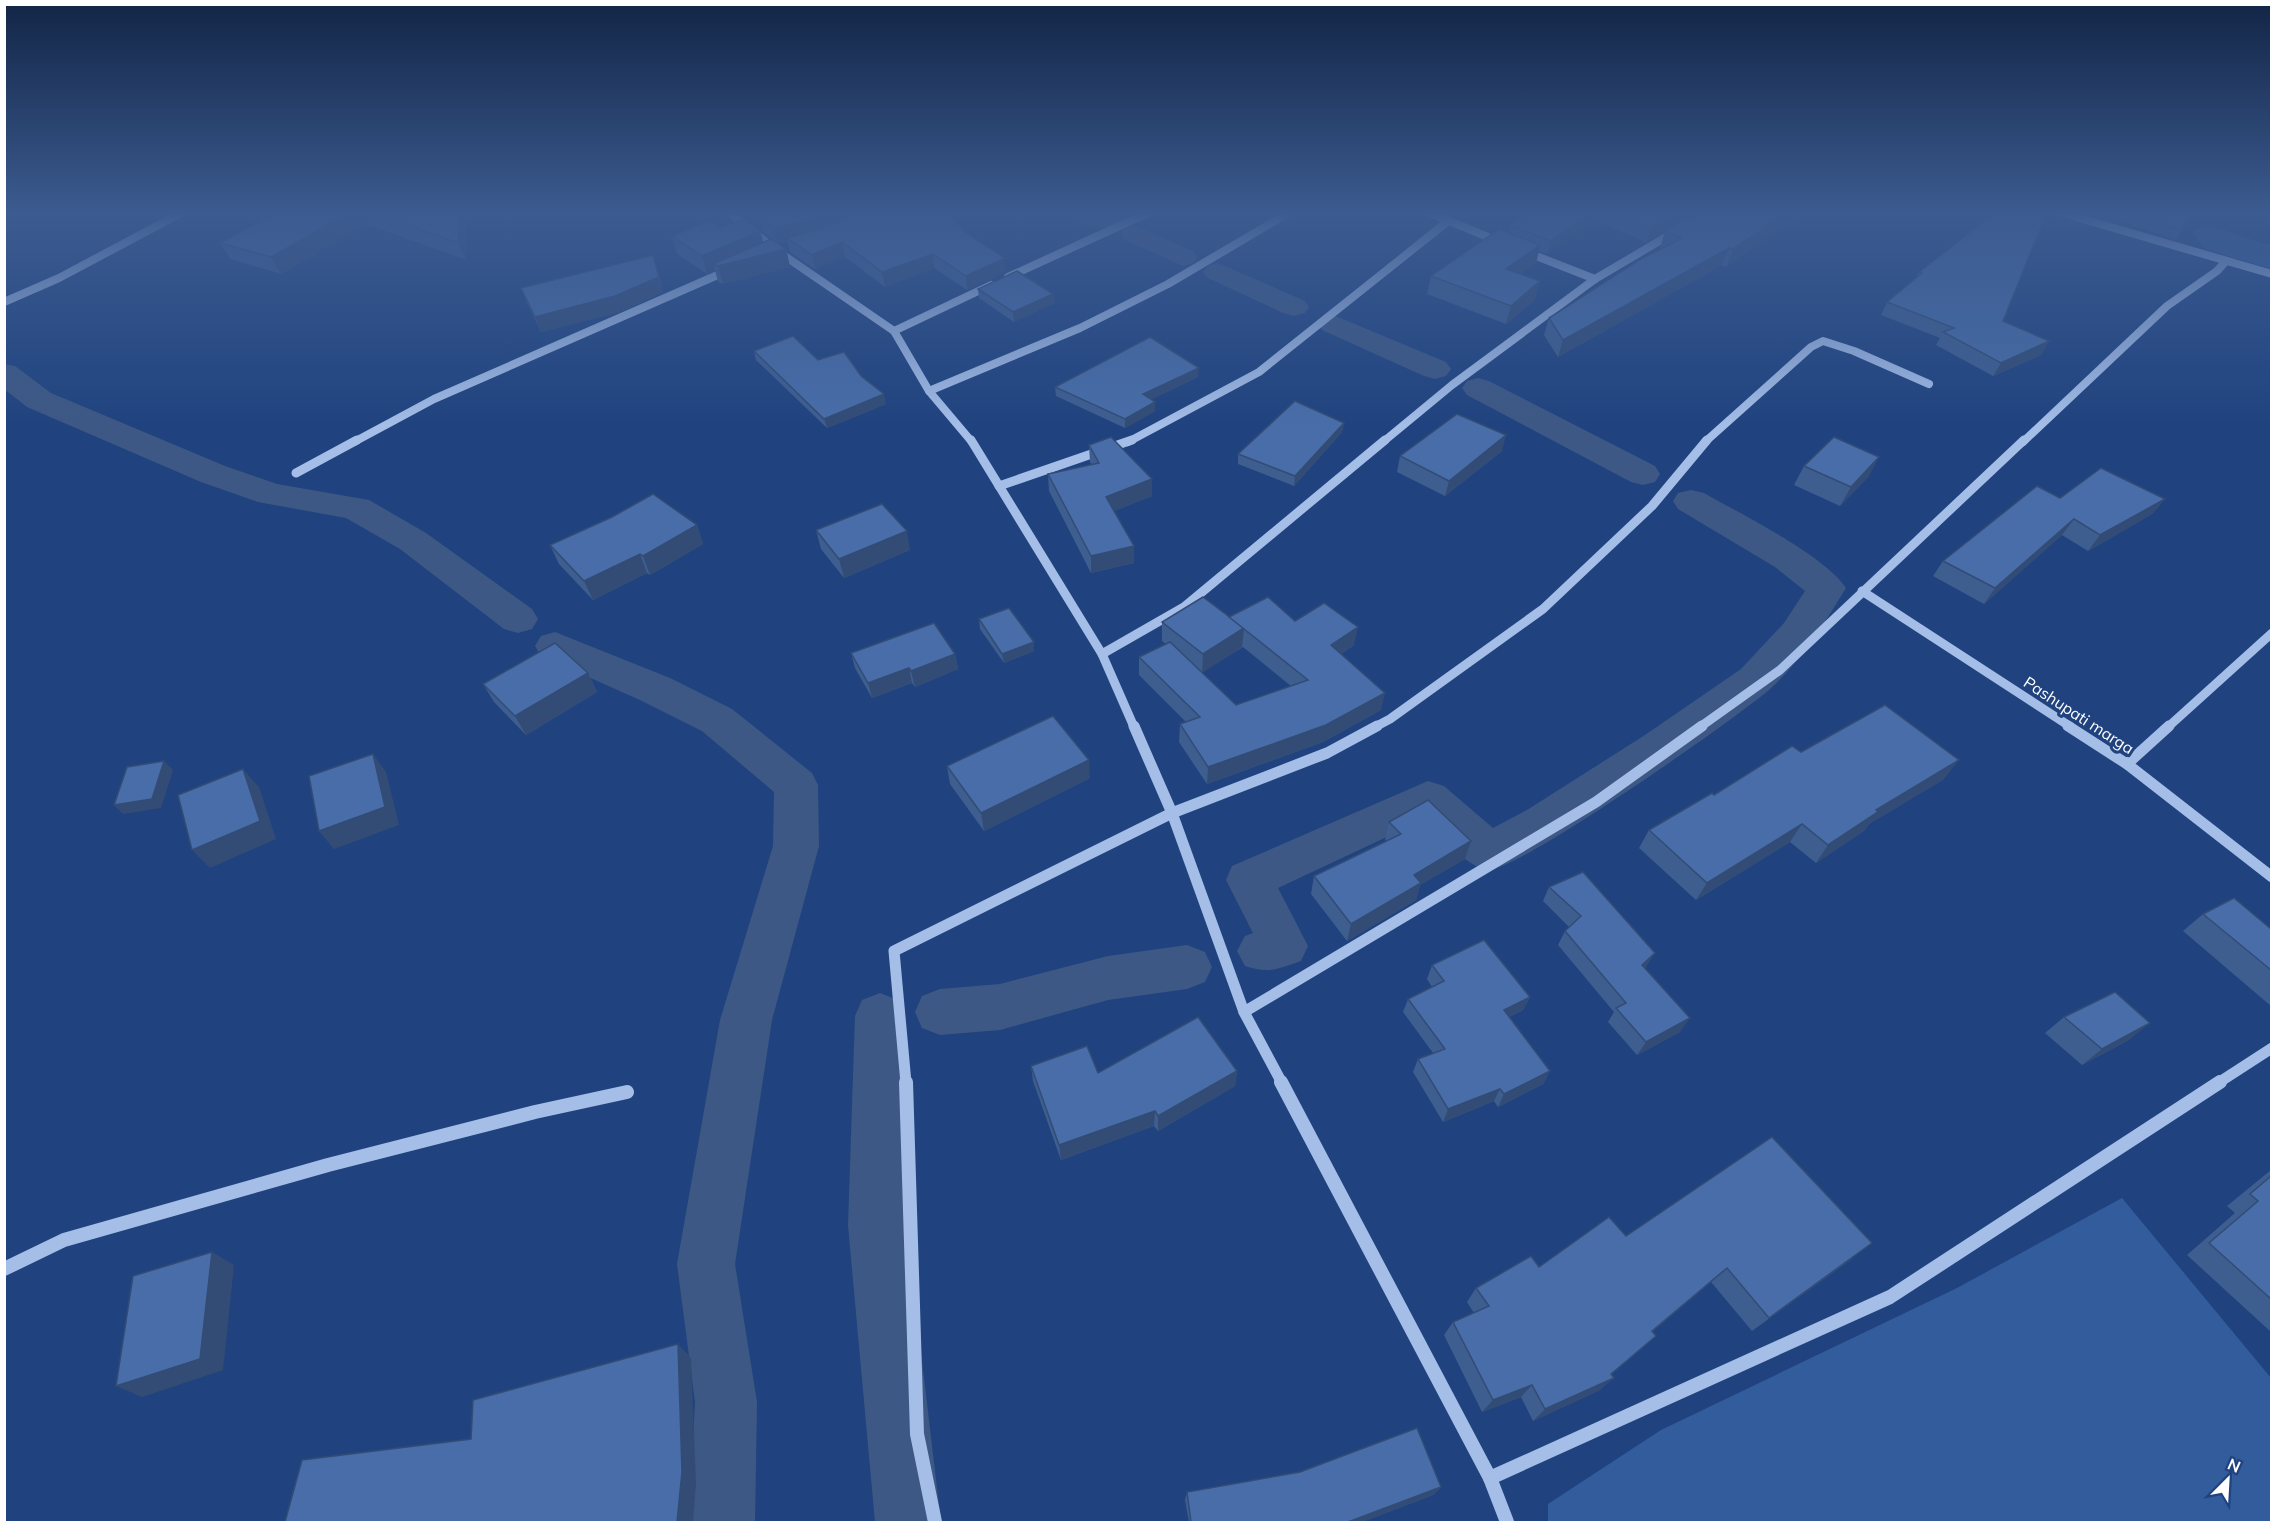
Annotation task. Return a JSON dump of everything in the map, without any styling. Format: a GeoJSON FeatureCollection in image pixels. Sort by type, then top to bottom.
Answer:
{"type":"FeatureCollection","features":[{"type":"Feature","properties":{"kind":"street"},"geometry":{"type":"LineString","coordinates":[[4,302],[46,283]]}},
{"type":"Feature","properties":{"kind":"street"},"geometry":{"type":"LineString","coordinates":[[296,473],[434,399],[698,283]]}},
{"type":"Feature","properties":{"kind":"street"},"geometry":{"type":"LineString","coordinates":[[823,283],[894,331],[929,391],[972,443],[1102,654],[1172,813],[1244,1012],[1490,1478],[1507,1522]]}},
{"type":"Feature","properties":{"kind":"street"},"geometry":{"type":"LineString","coordinates":[[894,331],[997,283]]}},
{"type":"Feature","properties":{"kind":"street"},"geometry":{"type":"LineString","coordinates":[[929,391],[1080,328],[1169,283]]}},
{"type":"Feature","properties":{"kind":"street"},"geometry":{"type":"LineString","coordinates":[[999,486],[1136,439],[1259,372],[1370,283]]}},
{"type":"Feature","properties":{"kind":"street"},"geometry":{"type":"LineString","coordinates":[[1102,654],[1184,607],[1452,385],[1589,283]]}},
{"type":"Feature","properties":{"kind":"street"},"geometry":{"type":"LineString","coordinates":[[1244,1012],[1596,802],[1780,670],[2167,306],[2199,283]]}},
{"type":"Feature","properties":{"kind":"street"},"geometry":{"type":"LineString","coordinates":[[935,1522],[917,1434],[908,1106],[894,951],[1172,813],[1327,753],[1379,725],[1543,609],[1652,506],[1698,448],[1811,347],[1823,341],[1854,351],[1929,384]]}},
{"type":"Feature","properties":{"kind":"street","name":"Pashupati marga"},"geometry":{"type":"LineString","coordinates":[[1862,591],[2127,764],[2271,877]]}},
{"type":"Feature","properties":{"kind":"street"},"geometry":{"type":"LineString","coordinates":[[2127,764],[2271,633]]}},
{"type":"Feature","properties":{"kind":"street"},"geometry":{"type":"LineString","coordinates":[[1490,1478],[1890,1297],[2271,1047]]}},
{"type":"Feature","properties":{"kind":"street"},"geometry":{"type":"LineString","coordinates":[[4,1269],[64,1240],[316,1168],[535,1112],[627,1092]]}},
{"type":"Feature","properties":{"kind":"shaded area"},"geometry":{"type":"Polygon","coordinates":[[[2122,1198],[2271,1378],[2271,1522],[1548,1522],[1548,1504],[1661,1430],[1957,1288],[2122,1198]]]}},
{"type":"Feature","properties":{"kind":"building"},"geometry":{"type":"Polygon","coordinates":[[[540,283],[645,283],[615,296],[535,317],[521,288],[540,283]]]}},
{"type":"Feature","properties":{"kind":"building"},"geometry":{"type":"Polygon","coordinates":[[[990,283],[1036,283],[1053,294],[1013,312],[978,289],[990,283]]]}},
{"type":"Feature","properties":{"kind":"building"},"geometry":{"type":"Polygon","coordinates":[[[1450,283],[1537,283],[1511,306],[1450,283]]]}},
{"type":"Feature","properties":{"kind":"building"},"geometry":{"type":"Polygon","coordinates":[[[1603,283],[1665,283],[1563,340],[1549,318],[1603,283]]]}},
{"type":"Feature","properties":{"kind":"building"},"geometry":{"type":"Polygon","coordinates":[[[1910,283],[2018,283],[2003,321],[2049,341],[2001,363],[1943,332],[1954,328],[1887,302],[1910,283]]]}},
{"type":"Feature","properties":{"kind":"building"},"geometry":{"type":"Polygon","coordinates":[[[793,336],[818,360],[844,352],[861,376],[884,394],[824,419],[754,351],[793,336]]]}},
{"type":"Feature","properties":{"kind":"building"},"geometry":{"type":"Polygon","coordinates":[[[1150,337],[1199,368],[1143,394],[1155,402],[1125,419],[1055,387],[1150,337]]]}},
{"type":"Feature","properties":{"kind":"building"},"geometry":{"type":"Polygon","coordinates":[[[1295,401],[1344,423],[1295,476],[1238,454],[1295,401]]]}},
{"type":"Feature","properties":{"kind":"building"},"geometry":{"type":"Polygon","coordinates":[[[1457,414],[1506,435],[1449,481],[1400,456],[1457,414]]]}},
{"type":"Feature","properties":{"kind":"building"},"geometry":{"type":"Polygon","coordinates":[[[1111,437],[1152,479],[1106,497],[1134,546],[1091,556],[1048,474],[1099,463],[1089,445],[1111,437]]]}},
{"type":"Feature","properties":{"kind":"building"},"geometry":{"type":"Polygon","coordinates":[[[1834,437],[1879,457],[1851,487],[1804,466],[1834,437]]]}},
{"type":"Feature","properties":{"kind":"building"},"geometry":{"type":"Polygon","coordinates":[[[2101,468],[2165,499],[2100,535],[2074,519],[1995,588],[1943,561],[2037,486],[2060,498],[2101,468]]]}},
{"type":"Feature","properties":{"kind":"building"},"geometry":{"type":"Polygon","coordinates":[[[653,494],[697,525],[643,556],[640,554],[584,581],[550,545],[612,517],[653,494]]]}},
{"type":"Feature","properties":{"kind":"building"},"geometry":{"type":"Polygon","coordinates":[[[882,504],[907,531],[839,559],[816,530],[882,504]]]}},
{"type":"Feature","properties":{"kind":"building"},"geometry":{"type":"Polygon","coordinates":[[[1203,597],[1244,628],[1203,654],[1162,622],[1203,597]]]}},
{"type":"Feature","properties":{"kind":"building"},"geometry":{"type":"Polygon","coordinates":[[[1268,597],[1295,621],[1324,603],[1358,627],[1331,645],[1385,693],[1326,725],[1208,767],[1180,724],[1200,717],[1139,657],[1170,642],[1236,705],[1308,680],[1229,617],[1268,597]]]}},
{"type":"Feature","properties":{"kind":"building"},"geometry":{"type":"Polygon","coordinates":[[[1009,608],[1034,642],[1002,654],[979,619],[1009,608]]]}},
{"type":"Feature","properties":{"kind":"building"},"geometry":{"type":"Polygon","coordinates":[[[934,623],[955,654],[911,671],[909,668],[868,683],[851,653],[934,623]]]}},
{"type":"Feature","properties":{"kind":"building"},"geometry":{"type":"Polygon","coordinates":[[[555,643],[588,673],[515,716],[483,684],[555,643]]]}},
{"type":"Feature","properties":{"kind":"building"},"geometry":{"type":"Polygon","coordinates":[[[1885,705],[1959,760],[1876,810],[1878,812],[1828,845],[1802,824],[1707,883],[1649,830],[1712,793],[1714,795],[1792,746],[1801,752],[1885,705]]]}},
{"type":"Feature","properties":{"kind":"building"},"geometry":{"type":"Polygon","coordinates":[[[1053,716],[1089,760],[981,813],[947,766],[1053,716]]]}},
{"type":"Feature","properties":{"kind":"building"},"geometry":{"type":"Polygon","coordinates":[[[373,754],[385,807],[319,831],[309,776],[373,754]]]}},
{"type":"Feature","properties":{"kind":"building"},"geometry":{"type":"Polygon","coordinates":[[[164,761],[152,799],[114,805],[127,767],[164,761]]]}},
{"type":"Feature","properties":{"kind":"building"},"geometry":{"type":"Polygon","coordinates":[[[243,769],[260,821],[192,850],[178,795],[243,769]]]}},
{"type":"Feature","properties":{"kind":"building"},"geometry":{"type":"Polygon","coordinates":[[[1428,800],[1471,841],[1414,875],[1421,883],[1351,924],[1314,876],[1401,834],[1389,822],[1428,800]]]}},
{"type":"Feature","properties":{"kind":"building"},"geometry":{"type":"Polygon","coordinates":[[[1583,872],[1655,953],[1642,965],[1690,1018],[1646,1042],[1616,1008],[1626,1003],[1565,931],[1581,916],[1549,887],[1583,872]]]}},
{"type":"Feature","properties":{"kind":"building"},"geometry":{"type":"Polygon","coordinates":[[[2234,898],[2271,929],[2271,970],[2203,914],[2234,898]]]}},
{"type":"Feature","properties":{"kind":"building"},"geometry":{"type":"Polygon","coordinates":[[[1484,940],[1530,997],[1504,1010],[1550,1071],[1504,1094],[1500,1089],[1448,1109],[1418,1059],[1445,1049],[1408,999],[1444,981],[1432,965],[1484,940]]]}},
{"type":"Feature","properties":{"kind":"building"},"geometry":{"type":"Polygon","coordinates":[[[2115,992],[2150,1023],[2102,1049],[2064,1017],[2115,992]]]}},
{"type":"Feature","properties":{"kind":"building"},"geometry":{"type":"Polygon","coordinates":[[[1198,1017],[1237,1071],[1158,1116],[1155,1111],[1059,1145],[1031,1066],[1087,1046],[1098,1073],[1198,1017]]]}},
{"type":"Feature","properties":{"kind":"building"},"geometry":{"type":"Polygon","coordinates":[[[1772,1137],[1872,1243],[1769,1318],[1727,1268],[1652,1331],[1656,1336],[1611,1374],[1614,1378],[1545,1409],[1532,1385],[1493,1400],[1453,1322],[1489,1306],[1476,1288],[1531,1256],[1539,1267],[1609,1217],[1626,1236],[1772,1137]]]}},
{"type":"Feature","properties":{"kind":"building"},"geometry":{"type":"Polygon","coordinates":[[[2271,1176],[2271,1299],[2209,1243],[2258,1201],[2250,1194],[2271,1176]]]}},
{"type":"Feature","properties":{"kind":"building"},"geometry":{"type":"Polygon","coordinates":[[[212,1252],[200,1359],[116,1386],[133,1276],[212,1252]]]}},
{"type":"Feature","properties":{"kind":"building"},"geometry":{"type":"Polygon","coordinates":[[[678,1344],[682,1472],[677,1522],[285,1522],[302,1460],[471,1439],[473,1400],[678,1344]]]}},
{"type":"Feature","properties":{"kind":"building"},"geometry":{"type":"Polygon","coordinates":[[[1417,1428],[1441,1487],[1348,1522],[1191,1522],[1187,1492],[1300,1472],[1417,1428]]]}},
{"type":"Feature","properties":{"kind":"waterway"},"geometry":{"type":"LineString","coordinates":[[1242,283],[1294,307]]}},
{"type":"Feature","properties":{"kind":"waterway"},"geometry":{"type":"LineString","coordinates":[[1333,324],[1435,369]]}},
{"type":"Feature","properties":{"kind":"waterway"},"geometry":{"type":"LineString","coordinates":[[4,373],[39,400],[213,474],[271,494],[356,508],[413,541],[518,619]]}},
{"type":"Feature","properties":{"kind":"waterway"},"geometry":{"type":"LineString","coordinates":[[1478,388],[1643,474]]}},
{"type":"Feature","properties":{"kind":"waterway"},"geometry":{"type":"LineString","coordinates":[[1262,951],[1284,946],[1249,880],[1428,798],[1489,852],[1543,823],[1660,747],[1755,679],[1798,633],[1827,588],[1788,558],[1691,501]]}},
{"type":"Feature","properties":{"kind":"waterway"},"geometry":{"type":"LineString","coordinates":[[555,646],[655,689],[717,720],[796,785],[796,846],[746,1020],[706,1264],[726,1402],[722,1522]]}},
{"type":"Feature","properties":{"kind":"waterway"},"geometry":{"type":"LineString","coordinates":[[940,1012],[1000,1007],[1108,978],[1187,967]]}},
{"type":"Feature","properties":{"kind":"waterway"},"geometry":{"type":"LineString","coordinates":[[880,1016],[877,1225],[908,1522]]}}]}
